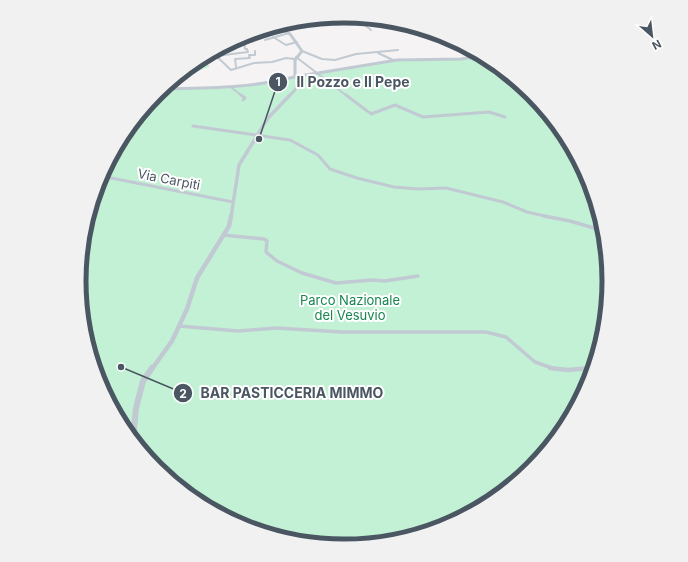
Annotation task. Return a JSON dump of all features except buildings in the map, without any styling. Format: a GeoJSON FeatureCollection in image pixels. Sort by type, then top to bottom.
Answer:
{"type":"FeatureCollection","features":[{"type":"Feature","properties":{"kind":"street"},"geometry":{"type":"LineString","coordinates":[[364,24],[371,30]]}},
{"type":"Feature","properties":{"kind":"street"},"geometry":{"type":"LineString","coordinates":[[283,31],[297,42],[302,51],[327,59],[338,59],[356,54],[398,50]]}},
{"type":"Feature","properties":{"kind":"street"},"geometry":{"type":"LineString","coordinates":[[265,40],[288,33]]}},
{"type":"Feature","properties":{"kind":"street"},"geometry":{"type":"LineString","coordinates":[[273,37],[286,45],[297,42]]}},
{"type":"Feature","properties":{"kind":"street"},"geometry":{"type":"LineString","coordinates":[[244,43],[244,49],[247,50],[249,56]]}},
{"type":"Feature","properties":{"kind":"street"},"geometry":{"type":"LineString","coordinates":[[234,59],[250,58],[249,56],[255,55],[255,51]]}},
{"type":"Feature","properties":{"kind":"street"},"geometry":{"type":"LineString","coordinates":[[134,431],[136,408],[144,381],[168,347],[180,326],[197,278],[231,220],[237,170],[268,118],[295,90],[297,78],[294,64],[296,58],[302,51]]}},
{"type":"Feature","properties":{"kind":"street"},"geometry":{"type":"LineString","coordinates":[[221,55],[248,52]]}},
{"type":"Feature","properties":{"kind":"street"},"geometry":{"type":"LineString","coordinates":[[378,52],[384,57],[393,60]]}},
{"type":"Feature","properties":{"kind":"street"},"geometry":{"type":"LineString","coordinates":[[234,54],[236,67]]}},
{"type":"Feature","properties":{"kind":"street"},"geometry":{"type":"LineString","coordinates":[[217,57],[231,70],[254,63],[296,58],[371,114],[395,106],[424,117],[489,112],[505,117]]}},
{"type":"Feature","properties":{"kind":"street"},"geometry":{"type":"LineString","coordinates":[[172,89],[232,88],[297,78],[393,60],[461,60],[473,58]]}},
{"type":"Feature","properties":{"kind":"street"},"geometry":{"type":"LineString","coordinates":[[232,88],[242,94],[245,98],[243,100]]}},
{"type":"Feature","properties":{"kind":"street"},"geometry":{"type":"LineString","coordinates":[[193,126],[294,141],[320,157],[324,164],[330,168],[357,178],[375,181],[391,186],[418,189],[446,188],[503,202],[527,212],[570,221],[596,229]]}},
{"type":"Feature","properties":{"kind":"street","name":"Via Carpiti"},"geometry":{"type":"LineString","coordinates":[[108,177],[233,202]]}},
{"type":"Feature","properties":{"kind":"street"},"geometry":{"type":"LineString","coordinates":[[223,235],[264,239],[266,241],[266,252],[277,261],[302,273],[336,283],[372,280],[385,281],[418,276]]}},
{"type":"Feature","properties":{"kind":"street"},"geometry":{"type":"LineString","coordinates":[[180,326],[238,330],[276,328],[342,332],[486,332],[509,338],[532,360],[548,368],[586,368]]}},
{"type":"Feature","properties":{"kind":"green space","name":"Parco Nazionale del Vesuvio"},"geometry":{"type":"Polygon","coordinates":[[[471,57],[487,66],[514,87],[549,124],[567,152],[582,182],[597,231],[600,247],[602,281],[600,315],[597,331],[582,380],[567,410],[549,438],[514,475],[487,496],[443,519],[394,534],[378,537],[344,539],[310,537],[294,534],[245,519],[215,504],[187,486],[150,451],[129,424],[106,380],[91,331],[88,315],[86,281],[88,247],[91,231],[106,182],[121,152],[139,124],[174,87],[228,87],[379,62],[471,57]]]}},
{"type":"Feature","properties":{"kind":"green space"},"geometry":{"type":"Polygon","coordinates":[[[203,65],[209,65],[209,67],[189,74],[203,65]]]}},
{"type":"Feature","properties":{"kind":"place","name":"Il Pozzo e Il Pepe"},"geometry":{"type":"Point","coordinates":[259,139]}},
{"type":"Feature","properties":{"kind":"place","name":"BAR PASTICCERIA MIMMO"},"geometry":{"type":"Point","coordinates":[121,367]}}]}
